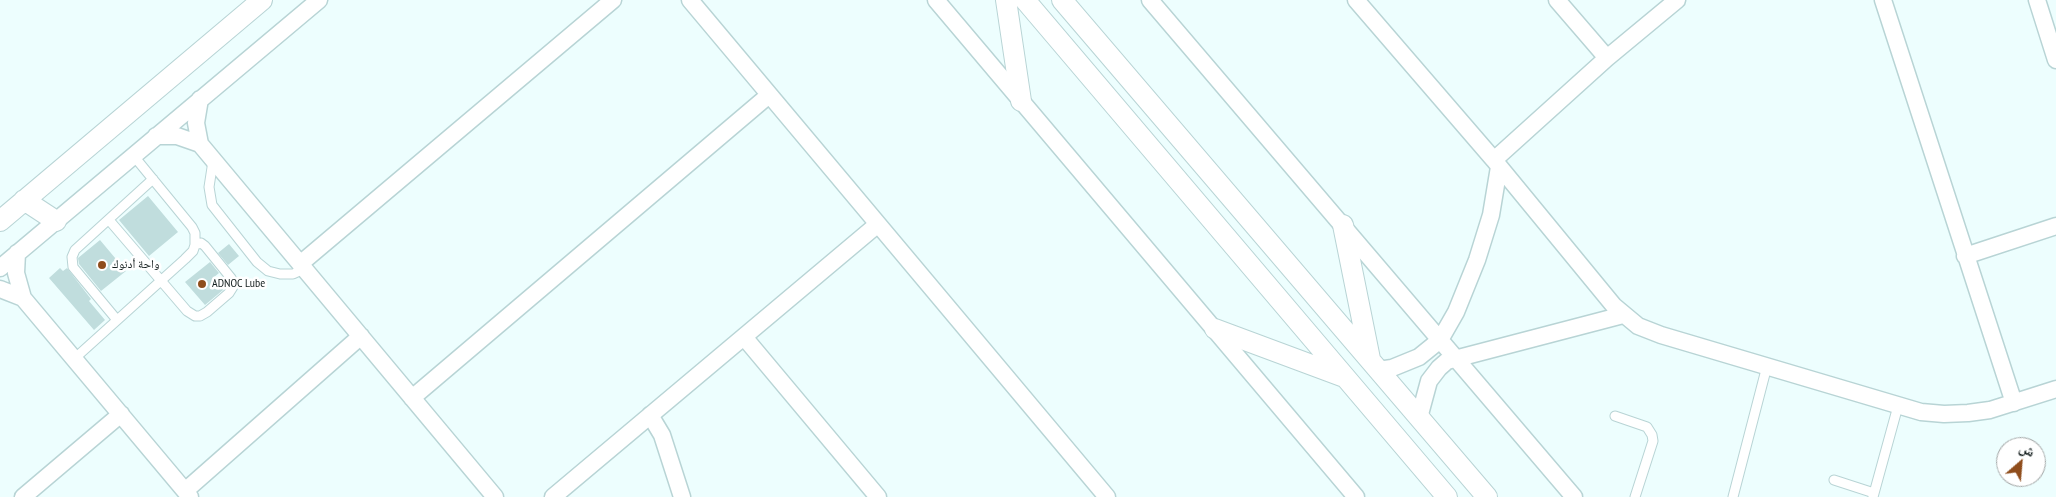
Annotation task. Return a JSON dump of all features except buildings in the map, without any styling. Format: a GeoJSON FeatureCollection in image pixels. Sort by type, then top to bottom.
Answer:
{"type":"FeatureCollection","features":[{"type":"Feature","properties":{"kind":"street"},"geometry":{"type":"LineString","coordinates":[[0,221],[262,0]]}},
{"type":"Feature","properties":{"kind":"street"},"geometry":{"type":"LineString","coordinates":[[0,268],[318,0]]}},
{"type":"Feature","properties":{"kind":"street"},"geometry":{"type":"LineString","coordinates":[[302,266],[613,0]]}},
{"type":"Feature","properties":{"kind":"street"},"geometry":{"type":"LineString","coordinates":[[690,0],[1107,497]]}},
{"type":"Feature","properties":{"kind":"street"},"geometry":{"type":"LineString","coordinates":[[936,0],[1356,497]]}},
{"type":"Feature","properties":{"kind":"street"},"geometry":{"type":"LineString","coordinates":[[1006,0],[1021,101]]}},
{"type":"Feature","properties":{"kind":"street"},"geometry":{"type":"LineString","coordinates":[[1025,0],[1447,497]]}},
{"type":"Feature","properties":{"kind":"street"},"geometry":{"type":"LineString","coordinates":[[1062,0],[1487,497]]}},
{"type":"Feature","properties":{"kind":"street"},"geometry":{"type":"LineString","coordinates":[[1150,0],[1574,497]]}},
{"type":"Feature","properties":{"kind":"street"},"geometry":{"type":"LineString","coordinates":[[1356,0],[1497,164],[1622,315],[1638,326],[1660,335],[1921,412],[1944,414],[1975,412],[2014,403],[2056,389]]}},
{"type":"Feature","properties":{"kind":"street"},"geometry":{"type":"LineString","coordinates":[[1557,0],[1607,58]]}},
{"type":"Feature","properties":{"kind":"street"},"geometry":{"type":"LineString","coordinates":[[1374,365],[1392,368],[1419,357],[1440,340],[1456,312],[1480,253],[1491,215],[1497,164],[1607,58],[1677,0]]}},
{"type":"Feature","properties":{"kind":"street"},"geometry":{"type":"LineString","coordinates":[[1883,0],[2014,403]]}},
{"type":"Feature","properties":{"kind":"street"},"geometry":{"type":"LineString","coordinates":[[2037,0],[2056,60]]}},
{"type":"Feature","properties":{"kind":"street"},"geometry":{"type":"LineString","coordinates":[[412,398],[769,95]]}},
{"type":"Feature","properties":{"kind":"street"},"geometry":{"type":"LineString","coordinates":[[200,99],[196,123],[200,144],[495,497]]}},
{"type":"Feature","properties":{"kind":"street"},"geometry":{"type":"LineString","coordinates":[[156,136],[177,136],[200,144]]}},
{"type":"Feature","properties":{"kind":"street"},"geometry":{"type":"LineString","coordinates":[[24,200],[56,221]]}},
{"type":"Feature","properties":{"kind":"street"},"geometry":{"type":"LineString","coordinates":[[553,497],[878,224]]}},
{"type":"Feature","properties":{"kind":"street"},"geometry":{"type":"LineString","coordinates":[[1343,225],[1374,365]]}},
{"type":"Feature","properties":{"kind":"street"},"geometry":{"type":"LineString","coordinates":[[1965,256],[2056,226]]}},
{"type":"Feature","properties":{"kind":"street"},"geometry":{"type":"LineString","coordinates":[[17,253],[16,273],[23,298],[188,494],[361,336]]}},
{"type":"Feature","properties":{"kind":"street"},"geometry":{"type":"LineString","coordinates":[[0,289],[23,298]]}},
{"type":"Feature","properties":{"kind":"street"},"geometry":{"type":"LineString","coordinates":[[1419,418],[1429,381],[1439,368],[1447,362],[1456,358],[1622,315]]}},
{"type":"Feature","properties":{"kind":"street"},"geometry":{"type":"LineString","coordinates":[[1215,329],[1347,378]]}},
{"type":"Feature","properties":{"kind":"street"},"geometry":{"type":"LineString","coordinates":[[744,337],[878,497]]}},
{"type":"Feature","properties":{"kind":"street"},"geometry":{"type":"LineString","coordinates":[[23,497],[121,414]]}},
{"type":"Feature","properties":{"kind":"street"},"geometry":{"type":"LineString","coordinates":[[650,415],[662,435],[682,497]]}},
{"type":"Feature","properties":{"kind":"lane"},"geometry":{"type":"LineString","coordinates":[[74,359],[190,255],[195,245],[192,227],[133,155]]}},
{"type":"Feature","properties":{"kind":"lane"},"geometry":{"type":"LineString","coordinates":[[213,160],[209,187],[212,205],[257,262],[268,271],[280,274],[293,274],[302,266]]}},
{"type":"Feature","properties":{"kind":"lane"},"geometry":{"type":"LineString","coordinates":[[117,320],[72,267],[71,262],[75,250],[153,179]]}},
{"type":"Feature","properties":{"kind":"lane"},"geometry":{"type":"LineString","coordinates":[[109,220],[187,311],[195,316],[204,315],[229,293],[234,285],[231,278],[206,246],[201,244],[195,245]]}},
{"type":"Feature","properties":{"kind":"lane"},"geometry":{"type":"LineString","coordinates":[[1732,497],[1767,366]]}},
{"type":"Feature","properties":{"kind":"lane"},"geometry":{"type":"LineString","coordinates":[[1834,480],[1874,495],[1898,406]]}},
{"type":"Feature","properties":{"kind":"lane"},"geometry":{"type":"LineString","coordinates":[[1615,416],[1647,427],[1652,435],[1653,441],[1635,497]]}},
{"type":"Feature","properties":{"kind":"place","name":"واحة أدنوك"},"geometry":{"type":"Point","coordinates":[102,265]}},
{"type":"Feature","properties":{"kind":"place","name":"ADNOC Lube"},"geometry":{"type":"Point","coordinates":[202,284]}}]}
